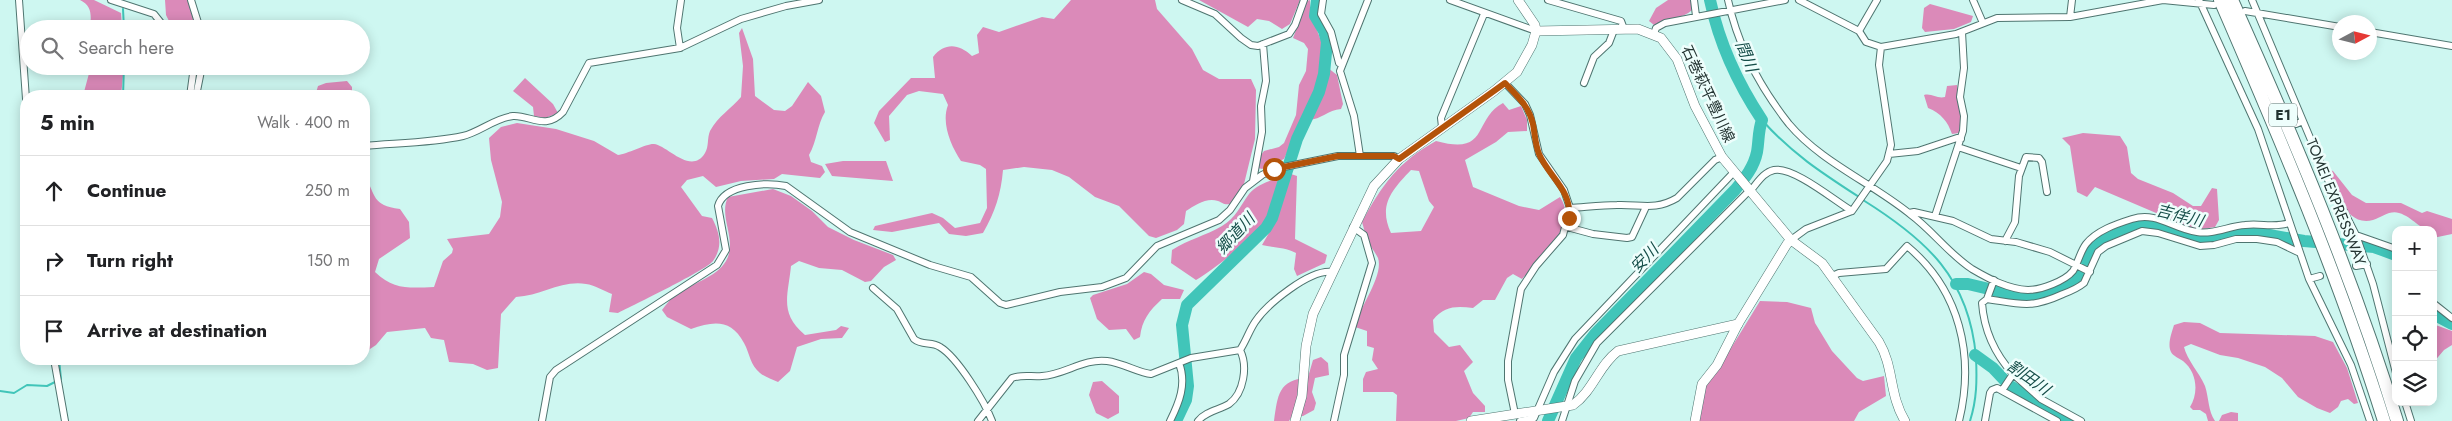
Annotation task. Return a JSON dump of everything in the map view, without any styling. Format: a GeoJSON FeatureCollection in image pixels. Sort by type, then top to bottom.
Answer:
{"type":"FeatureCollection","features":[{"type":"Feature","properties":{"kind":"highway","name":"TOMEI EXPRESSWAY"},"geometry":{"type":"LineString","coordinates":[[2232,0],[2305,166],[2340,253],[2380,363],[2397,421]]}},
{"type":"Feature","properties":{"kind":"highway","name":"TOMEI EXPRESSWAY"},"geometry":{"type":"LineString","coordinates":[[2217,3],[2316,228],[2353,324],[2384,421]]}},
{"type":"Feature","properties":{"kind":"street"},"geometry":{"type":"LineString","coordinates":[[19,0],[20,20]]}},
{"type":"Feature","properties":{"kind":"street"},"geometry":{"type":"LineString","coordinates":[[111,0],[154,14],[159,20]]}},
{"type":"Feature","properties":{"kind":"street"},"geometry":{"type":"LineString","coordinates":[[191,0],[197,20]]}},
{"type":"Feature","properties":{"kind":"street"},"geometry":{"type":"LineString","coordinates":[[680,48],[676,28],[681,0]]}},
{"type":"Feature","properties":{"kind":"street"},"geometry":{"type":"LineString","coordinates":[[370,145],[465,136],[511,116],[520,116],[536,122],[549,121],[558,118],[563,112],[589,63],[680,48],[741,19],[792,5],[819,0]]}},
{"type":"Feature","properties":{"kind":"street"},"geometry":{"type":"LineString","coordinates":[[1182,0],[1215,14],[1251,44],[1263,44],[1289,34],[1295,25],[1304,0]]}},
{"type":"Feature","properties":{"kind":"street"},"geometry":{"type":"LineString","coordinates":[[1323,0],[1321,14],[1332,32],[1339,63],[1341,64]]}},
{"type":"Feature","properties":{"kind":"street"},"geometry":{"type":"LineString","coordinates":[[1360,156],[1354,116],[1340,72],[1341,64],[1368,0]]}},
{"type":"Feature","properties":{"kind":"street"},"geometry":{"type":"LineString","coordinates":[[1450,0],[1536,32],[1638,29],[1654,34],[1656,28],[1665,23],[1785,0]]}},
{"type":"Feature","properties":{"kind":"street"},"geometry":{"type":"LineString","coordinates":[[1295,421],[1304,383],[1309,329],[1332,272],[1374,186],[1399,159],[1505,83],[1517,72],[1536,32],[1535,25],[1518,0]]}},
{"type":"Feature","properties":{"kind":"street"},"geometry":{"type":"LineString","coordinates":[[1548,0],[1621,21],[1619,29],[1609,43],[1594,57],[1584,83]]}},
{"type":"Feature","properties":{"kind":"street"},"geometry":{"type":"LineString","coordinates":[[1694,0],[1698,16]]}},
{"type":"Feature","properties":{"kind":"street"},"geometry":{"type":"LineString","coordinates":[[1728,0],[1737,36],[1752,70],[1790,125],[1818,151],[1909,213],[1967,265],[1992,282],[2009,287],[2038,288],[2067,276],[2077,265],[2085,244],[2092,237],[2104,230],[2143,216],[2161,218],[2194,232],[2203,233],[2246,225],[2270,227],[2290,223]]}},
{"type":"Feature","properties":{"kind":"street"},"geometry":{"type":"LineString","coordinates":[[1799,0],[1859,31],[1866,42],[1881,47],[1962,32],[2004,17],[2070,17],[2163,0],[2217,3]]}},
{"type":"Feature","properties":{"kind":"street"},"geometry":{"type":"LineString","coordinates":[[1859,31],[1877,0]]}},
{"type":"Feature","properties":{"kind":"street"},"geometry":{"type":"LineString","coordinates":[[1972,0],[1983,23]]}},
{"type":"Feature","properties":{"kind":"street"},"geometry":{"type":"LineString","coordinates":[[2070,17],[2072,0]]}},
{"type":"Feature","properties":{"kind":"street"},"geometry":{"type":"LineString","coordinates":[[2252,0],[2327,178],[2357,237],[2367,264],[2393,361]]}},
{"type":"Feature","properties":{"kind":"street"},"geometry":{"type":"LineString","coordinates":[[2200,2],[2262,138],[2309,280],[2351,365],[2370,421]]}},
{"type":"Feature","properties":{"kind":"street"},"geometry":{"type":"LineString","coordinates":[[2245,11],[2332,26]]}},
{"type":"Feature","properties":{"kind":"street"},"geometry":{"type":"LineString","coordinates":[[1442,127],[1441,118],[1484,14]]}},
{"type":"Feature","properties":{"kind":"street"},"geometry":{"type":"LineString","coordinates":[[1935,216],[1961,139],[1964,116],[1960,97],[1964,68],[1962,32]]}},
{"type":"Feature","properties":{"kind":"street"},"geometry":{"type":"LineString","coordinates":[[2377,33],[2452,46]]}},
{"type":"Feature","properties":{"kind":"street","name":"石巻萩平豊川線"},"geometry":{"type":"LineString","coordinates":[[1654,34],[1669,46],[1677,59],[1695,106],[1722,156],[1750,189]]}},
{"type":"Feature","properties":{"kind":"street"},"geometry":{"type":"LineString","coordinates":[[1253,181],[1262,132],[1261,106],[1266,81],[1263,44]]}},
{"type":"Feature","properties":{"kind":"street"},"geometry":{"type":"LineString","coordinates":[[1695,421],[1702,384],[1717,365],[1738,324],[1791,240],[1806,229],[1854,209],[1890,154],[1888,122],[1879,65],[1881,47]]}},
{"type":"Feature","properties":{"kind":"street"},"geometry":{"type":"LineString","coordinates":[[24,75],[25,90]]}},
{"type":"Feature","properties":{"kind":"street"},"geometry":{"type":"LineString","coordinates":[[191,90],[193,75]]}},
{"type":"Feature","properties":{"kind":"street"},"geometry":{"type":"LineString","coordinates":[[197,90],[200,75]]}},
{"type":"Feature","properties":{"kind":"street"},"geometry":{"type":"LineString","coordinates":[[1505,83],[1525,104],[1532,120],[1540,154],[1564,190],[1570,208],[1567,227],[1558,242],[1536,266],[1521,289],[1508,361],[1508,380],[1518,418]]}},
{"type":"Feature","properties":{"kind":"street"},"geometry":{"type":"LineString","coordinates":[[2296,124],[2303,121]]}},
{"type":"Feature","properties":{"kind":"street"},"geometry":{"type":"LineString","coordinates":[[2262,138],[2269,135]]}},
{"type":"Feature","properties":{"kind":"street"},"geometry":{"type":"LineString","coordinates":[[1890,154],[1918,151],[1957,138],[1961,139]]}},
{"type":"Feature","properties":{"kind":"street"},"geometry":{"type":"LineString","coordinates":[[1958,147],[2021,168]]}},
{"type":"Feature","properties":{"kind":"street"},"geometry":{"type":"LineString","coordinates":[[542,421],[550,377],[556,370],[717,265],[726,250],[718,206],[720,199],[733,191],[775,184],[786,186],[850,232],[930,265],[971,277],[1000,303],[1006,305],[1060,292],[1102,287],[1126,278],[1157,246],[1219,220],[1253,181],[1274,169],[1338,156],[1394,156],[1399,159]]}},
{"type":"Feature","properties":{"kind":"street"},"geometry":{"type":"LineString","coordinates":[[1570,208],[1618,205],[1645,208],[1677,198],[1700,173],[1722,156]]}},
{"type":"Feature","properties":{"kind":"street"},"geometry":{"type":"LineString","coordinates":[[2005,241],[2014,222],[2021,168],[2026,157],[2039,158],[2042,162],[2047,192]]}},
{"type":"Feature","properties":{"kind":"street"},"geometry":{"type":"LineString","coordinates":[[1562,421],[1575,381],[1597,343],[1764,175],[1774,170],[1789,171],[1854,209]]}},
{"type":"Feature","properties":{"kind":"street"},"geometry":{"type":"LineString","coordinates":[[1540,411],[1554,372],[1575,339],[1735,173]]}},
{"type":"Feature","properties":{"kind":"street"},"geometry":{"type":"LineString","coordinates":[[1750,189],[1791,240],[1814,255],[1832,276],[1885,352],[1893,395],[1905,421]]}},
{"type":"Feature","properties":{"kind":"street"},"geometry":{"type":"LineString","coordinates":[[1567,227],[1593,234],[1632,237],[1645,208]]}},
{"type":"Feature","properties":{"kind":"street"},"geometry":{"type":"LineString","coordinates":[[1909,213],[1935,216],[1953,221],[1991,239],[2044,250],[2088,271]]}},
{"type":"Feature","properties":{"kind":"street"},"geometry":{"type":"LineString","coordinates":[[1334,421],[1344,375],[1343,361],[1346,346],[1372,263],[1364,235],[1354,226]]}},
{"type":"Feature","properties":{"kind":"street"},"geometry":{"type":"LineString","coordinates":[[1988,297],[2019,305],[2034,305],[2079,287],[2094,259],[2106,246],[2142,230],[2200,246],[2214,245],[2236,238],[2278,242],[2298,249]]}},
{"type":"Feature","properties":{"kind":"street"},"geometry":{"type":"LineString","coordinates":[[2357,237],[2392,248]]}},
{"type":"Feature","properties":{"kind":"street"},"geometry":{"type":"LineString","coordinates":[[1832,276],[1839,273],[1886,269],[1908,246],[1926,263],[1946,292],[1964,339],[1966,376],[1960,421]]}},
{"type":"Feature","properties":{"kind":"street"},"geometry":{"type":"LineString","coordinates":[[2356,266],[2367,264]]}},
{"type":"Feature","properties":{"kind":"street"},"geometry":{"type":"LineString","coordinates":[[1198,421],[1210,412],[1228,405],[1235,396],[1245,372],[1240,350],[1255,322],[1268,308],[1298,284],[1321,272],[1332,272]]}},
{"type":"Feature","properties":{"kind":"street"},"geometry":{"type":"LineString","coordinates":[[2309,280],[2320,276]]}},
{"type":"Feature","properties":{"kind":"street"},"geometry":{"type":"LineString","coordinates":[[1992,282],[1988,297],[1982,303],[1989,336],[1996,352],[2013,375],[2041,399],[2080,421]]}},
{"type":"Feature","properties":{"kind":"street"},"geometry":{"type":"LineString","coordinates":[[873,288],[897,310],[919,343],[933,344],[944,350],[973,384],[988,409],[992,421]]}},
{"type":"Feature","properties":{"kind":"street"},"geometry":{"type":"LineString","coordinates":[[2437,306],[2452,318]]}},
{"type":"Feature","properties":{"kind":"street"},"geometry":{"type":"LineString","coordinates":[[1471,421],[1518,418],[1540,411],[1565,407],[1580,400],[1607,359],[1618,351],[1738,324]]}},
{"type":"Feature","properties":{"kind":"street"},"geometry":{"type":"LineString","coordinates":[[978,421],[1012,378],[1020,375],[1052,375],[1084,364],[1104,360],[1130,366],[1144,374],[1151,374],[1191,358],[1240,350]]}},
{"type":"Feature","properties":{"kind":"street"},"geometry":{"type":"LineString","coordinates":[[1170,421],[1181,395],[1182,378],[1180,363]]}},
{"type":"Feature","properties":{"kind":"street"},"geometry":{"type":"LineString","coordinates":[[55,365],[65,421]]}},
{"type":"Feature","properties":{"kind":"street"},"geometry":{"type":"LineString","coordinates":[[2004,387],[2013,375]]}},
{"type":"Feature","properties":{"kind":"street"},"geometry":{"type":"LineString","coordinates":[[1985,421],[1992,390],[2004,387],[2057,421]]}},
{"type":"Feature","properties":{"kind":"street"},"geometry":{"type":"LineString","coordinates":[[2406,406],[2411,421]]}},
{"type":"Feature","properties":{"kind":"shaded area"},"geometry":{"type":"Polygon","coordinates":[[[80,0],[94,0],[121,13],[121,20],[91,20],[89,9],[80,0]]]}},
{"type":"Feature","properties":{"kind":"shaded area"},"geometry":{"type":"Polygon","coordinates":[[[165,0],[188,0],[194,20],[168,20],[166,15],[165,0]]]}},
{"type":"Feature","properties":{"kind":"shaded area"},"geometry":{"type":"Polygon","coordinates":[[[1071,0],[1155,0],[1157,9],[1192,49],[1203,70],[1219,79],[1251,79],[1256,90],[1255,139],[1244,184],[1230,204],[1214,200],[1201,202],[1186,211],[1184,224],[1177,230],[1156,238],[1149,236],[1119,206],[1095,197],[1069,177],[1052,170],[1024,167],[1003,170],[997,203],[983,233],[966,236],[949,234],[939,223],[892,232],[873,230],[875,226],[932,213],[943,218],[955,228],[980,223],[987,208],[986,169],[980,165],[961,161],[957,155],[946,127],[948,105],[943,94],[919,91],[907,95],[889,116],[890,140],[885,142],[874,123],[879,111],[911,78],[935,78],[933,57],[942,49],[952,46],[957,47],[972,56],[979,53],[977,35],[983,27],[999,32],[1042,17],[1054,19],[1071,0]]]}},
{"type":"Feature","properties":{"kind":"shaded area"},"geometry":{"type":"Polygon","coordinates":[[[1199,0],[1300,0],[1290,24],[1282,29],[1269,21],[1257,19],[1248,27],[1199,0]]]}},
{"type":"Feature","properties":{"kind":"shaded area"},"geometry":{"type":"Polygon","coordinates":[[[1310,0],[1310,12],[1323,46],[1323,64],[1337,75],[1343,104],[1341,109],[1318,118],[1303,119],[1284,159],[1262,169],[1258,168],[1259,158],[1264,151],[1279,147],[1284,143],[1296,115],[1299,85],[1306,71],[1308,49],[1304,43],[1293,38],[1307,1],[1310,0]]]}},
{"type":"Feature","properties":{"kind":"shaded area"},"geometry":{"type":"Polygon","coordinates":[[[1668,0],[1691,0],[1692,10],[1684,15],[1654,25],[1649,21],[1656,8],[1668,0]]]}},
{"type":"Feature","properties":{"kind":"shaded area"},"geometry":{"type":"Polygon","coordinates":[[[1930,4],[1973,16],[1971,22],[1954,29],[1925,32],[1922,28],[1924,8],[1930,4]]]}},
{"type":"Feature","properties":{"kind":"shaded area"},"geometry":{"type":"Polygon","coordinates":[[[742,28],[753,59],[755,96],[774,110],[785,111],[792,106],[808,82],[821,96],[825,112],[809,155],[811,162],[822,166],[825,172],[820,178],[782,174],[774,179],[741,181],[716,187],[703,176],[687,180],[681,187],[702,216],[712,218],[717,229],[719,245],[713,261],[684,279],[618,313],[609,312],[612,294],[586,284],[568,284],[516,297],[501,314],[498,368],[487,370],[473,364],[449,362],[444,340],[431,338],[425,328],[387,332],[370,349],[370,187],[379,202],[400,209],[409,222],[410,238],[379,259],[375,272],[389,282],[402,287],[434,287],[443,261],[452,253],[453,249],[447,239],[489,234],[500,217],[502,202],[491,160],[489,138],[501,127],[517,123],[556,129],[594,141],[618,155],[654,144],[686,161],[699,159],[706,151],[709,134],[713,126],[741,97],[743,66],[739,33],[742,28]]]}},
{"type":"Feature","properties":{"kind":"shaded area"},"geometry":{"type":"Polygon","coordinates":[[[89,75],[123,75],[122,90],[85,90],[89,75]]]}},
{"type":"Feature","properties":{"kind":"shaded area"},"geometry":{"type":"Polygon","coordinates":[[[525,78],[553,104],[558,113],[545,118],[534,116],[533,107],[513,91],[525,78]]]}},
{"type":"Feature","properties":{"kind":"shaded area"},"geometry":{"type":"Polygon","coordinates":[[[347,81],[352,90],[317,90],[318,86],[326,83],[347,81]]]}},
{"type":"Feature","properties":{"kind":"shaded area"},"geometry":{"type":"Polygon","coordinates":[[[1957,85],[1961,118],[1959,133],[1952,134],[1943,118],[1937,112],[1928,108],[1924,95],[1945,97],[1947,86],[1957,85]]]}},
{"type":"Feature","properties":{"kind":"shaded area"},"geometry":{"type":"Polygon","coordinates":[[[1503,103],[1509,110],[1521,106],[1527,120],[1527,131],[1508,132],[1496,142],[1465,160],[1473,187],[1519,206],[1539,210],[1560,197],[1565,208],[1565,219],[1555,241],[1547,252],[1522,279],[1513,274],[1507,278],[1495,300],[1483,300],[1473,308],[1451,308],[1437,315],[1433,320],[1434,332],[1449,347],[1460,345],[1473,362],[1464,371],[1473,393],[1485,406],[1485,412],[1473,412],[1469,418],[1456,421],[1396,421],[1397,395],[1393,392],[1363,392],[1363,379],[1366,372],[1378,369],[1372,360],[1374,348],[1367,346],[1367,331],[1355,327],[1378,274],[1379,265],[1378,258],[1367,239],[1362,222],[1384,186],[1411,157],[1436,141],[1465,144],[1473,140],[1493,110],[1503,103]],[[1411,170],[1398,184],[1389,198],[1386,214],[1391,233],[1421,231],[1434,207],[1429,201],[1419,171],[1411,170]]]}},
{"type":"Feature","properties":{"kind":"shaded area"},"geometry":{"type":"Polygon","coordinates":[[[2083,133],[2120,136],[2127,147],[2131,173],[2138,179],[2173,193],[2193,206],[2201,206],[2212,188],[2217,189],[2219,220],[2215,227],[2196,230],[2095,187],[2087,197],[2077,192],[2070,146],[2062,138],[2083,133]]]}},
{"type":"Feature","properties":{"kind":"shaded area"},"geometry":{"type":"Polygon","coordinates":[[[843,161],[886,161],[893,181],[832,176],[825,164],[843,161]]]}},
{"type":"Feature","properties":{"kind":"shaded area"},"geometry":{"type":"Polygon","coordinates":[[[2325,168],[2333,171],[2352,195],[2366,203],[2401,203],[2422,213],[2427,211],[2452,219],[2452,234],[2437,237],[2437,226],[2421,226],[2396,212],[2373,220],[2363,221],[2355,218],[2348,212],[2337,195],[2325,168]]]}},
{"type":"Feature","properties":{"kind":"shaded area"},"geometry":{"type":"Polygon","coordinates":[[[1291,174],[1297,176],[1295,239],[1327,255],[1325,263],[1297,276],[1294,269],[1296,253],[1262,245],[1276,221],[1291,174]]]}},
{"type":"Feature","properties":{"kind":"shaded area"},"geometry":{"type":"Polygon","coordinates":[[[1277,178],[1274,198],[1265,221],[1240,247],[1222,262],[1196,280],[1171,263],[1172,250],[1227,223],[1255,188],[1277,178]]]}},
{"type":"Feature","properties":{"kind":"shaded area"},"geometry":{"type":"Polygon","coordinates":[[[773,189],[791,196],[812,211],[828,227],[854,240],[893,255],[896,260],[884,267],[871,281],[865,282],[842,270],[819,268],[799,261],[791,266],[787,304],[791,319],[797,327],[805,335],[836,330],[841,326],[849,328],[842,338],[821,339],[797,347],[790,371],[778,382],[764,376],[757,370],[739,335],[728,326],[707,324],[691,329],[667,317],[662,310],[675,295],[716,272],[726,261],[730,245],[725,212],[728,197],[773,189]]]}},
{"type":"Feature","properties":{"kind":"shaded area"},"geometry":{"type":"Polygon","coordinates":[[[1144,272],[1151,274],[1164,285],[1184,290],[1180,299],[1162,299],[1157,303],[1144,321],[1140,337],[1134,340],[1126,329],[1109,330],[1097,319],[1090,298],[1093,295],[1127,284],[1144,272]]]}},
{"type":"Feature","properties":{"kind":"shaded area"},"geometry":{"type":"Polygon","coordinates":[[[1760,301],[1787,302],[1811,308],[1815,323],[1832,351],[1857,378],[1863,381],[1884,376],[1886,396],[1859,412],[1854,421],[1698,421],[1703,390],[1708,379],[1720,366],[1760,301]]]}},
{"type":"Feature","properties":{"kind":"shaded area"},"geometry":{"type":"Polygon","coordinates":[[[2184,322],[2200,323],[2220,333],[2315,336],[2333,342],[2347,368],[2358,403],[2354,404],[2348,399],[2341,401],[2338,407],[2330,413],[2298,397],[2282,378],[2265,367],[2238,358],[2220,355],[2191,344],[2184,347],[2205,386],[2210,409],[2215,421],[2208,421],[2206,414],[2200,410],[2193,410],[2190,407],[2195,395],[2194,377],[2188,366],[2173,355],[2169,345],[2174,325],[2184,322]]]}},
{"type":"Feature","properties":{"kind":"shaded area"},"geometry":{"type":"Polygon","coordinates":[[[2437,325],[2452,331],[2452,345],[2444,350],[2437,358],[2437,325]]]}},
{"type":"Feature","properties":{"kind":"shaded area"},"geometry":{"type":"Polygon","coordinates":[[[1321,357],[1328,363],[1329,375],[1315,378],[1312,392],[1316,403],[1314,410],[1303,416],[1292,416],[1289,421],[1274,421],[1281,390],[1291,382],[1308,377],[1313,360],[1321,357]]]}},
{"type":"Feature","properties":{"kind":"shaded area"},"geometry":{"type":"Polygon","coordinates":[[[1102,381],[1119,396],[1119,413],[1108,419],[1096,413],[1089,395],[1093,382],[1102,381]]]}},
{"type":"Feature","properties":{"kind":"shaded area"},"geometry":{"type":"Polygon","coordinates":[[[2231,412],[2238,413],[2238,421],[2219,421],[2222,415],[2231,412]]]}},
{"type":"Feature","properties":{"kind":"waterway","name":"郷道川"},"geometry":{"type":"LineString","coordinates":[[1176,421],[1186,400],[1188,386],[1182,325],[1187,305],[1266,228],[1272,218],[1297,139],[1319,92],[1324,74],[1327,42],[1324,31],[1315,16],[1317,0]]}},
{"type":"Feature","properties":{"kind":"waterway","name":"安川"},"geometry":{"type":"LineString","coordinates":[[1548,421],[1576,358],[1595,334],[1735,190],[1746,177],[1754,163],[1762,120],[1730,62],[1710,0]]}},
{"type":"Feature","properties":{"kind":"waterway"},"geometry":{"type":"LineString","coordinates":[[123,9],[124,20]]}},
{"type":"Feature","properties":{"kind":"waterway"},"geometry":{"type":"LineString","coordinates":[[123,90],[124,75]]}},
{"type":"Feature","properties":{"kind":"waterway"},"geometry":{"type":"LineString","coordinates":[[1762,120],[1796,153],[1859,197]]}},
{"type":"Feature","properties":{"kind":"waterway"},"geometry":{"type":"LineString","coordinates":[[1863,200],[1907,230],[1925,246],[1954,283],[1972,329],[1976,357],[1976,389],[1970,421]]}},
{"type":"Feature","properties":{"kind":"waterway","name":"吉佯川"},"geometry":{"type":"LineString","coordinates":[[1956,284],[1968,284],[2027,298],[2042,297],[2077,281],[2095,244],[2143,223],[2155,224],[2199,240],[2252,232],[2304,241],[2374,247],[2392,254]]}},
{"type":"Feature","properties":{"kind":"waterway","name":"吉佯川"},"geometry":{"type":"LineString","coordinates":[[2437,316],[2452,324]]}},
{"type":"Feature","properties":{"kind":"waterway","name":"割田川"},"geometry":{"type":"LineString","coordinates":[[1975,355],[1993,368],[2010,386],[2068,421]]}},
{"type":"Feature","properties":{"kind":"waterway"},"geometry":{"type":"LineString","coordinates":[[60,365],[61,379]]}},
{"type":"Feature","properties":{"kind":"waterway"},"geometry":{"type":"LineString","coordinates":[[0,391],[14,393],[27,385],[47,386],[55,382]]}},
{"type":"Feature","properties":{"kind":"route"},"geometry":{"type":"LineString","coordinates":[[1274,169],[1312,163],[1338,156],[1394,156],[1399,159],[1505,83],[1525,104],[1530,115],[1540,154],[1545,165],[1564,190],[1568,200],[1570,208],[1569,218]]}},
{"type":"Feature","properties":{"kind":"water label","name":"間川"},"geometry":{"type":"Point","coordinates":[1747,56]}}]}
